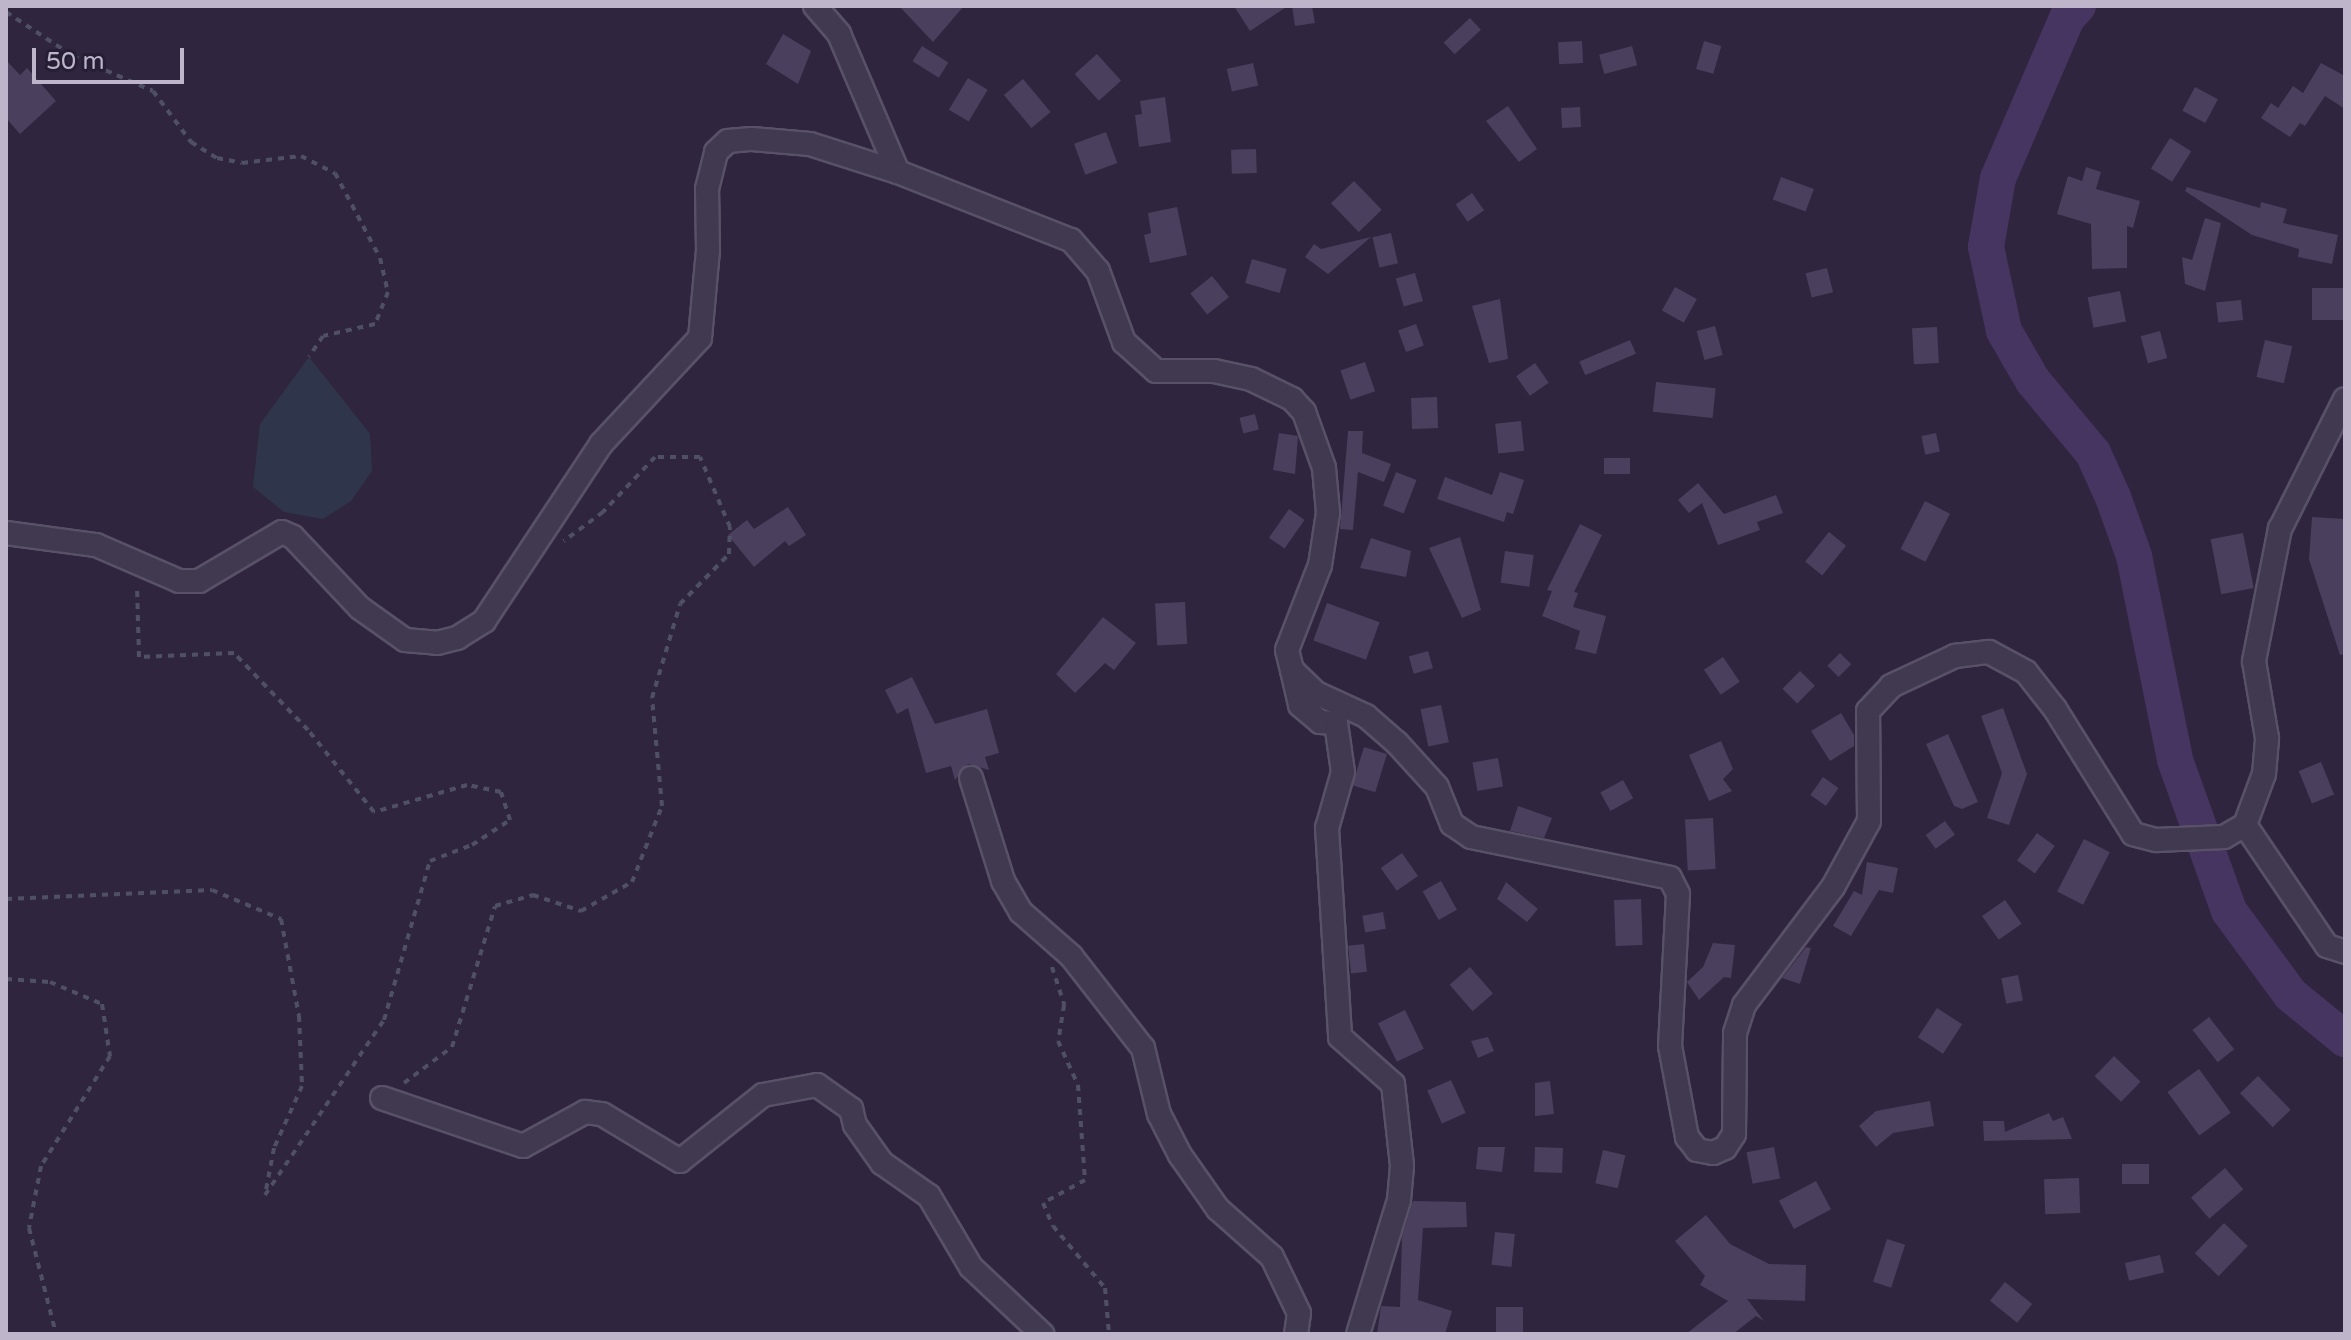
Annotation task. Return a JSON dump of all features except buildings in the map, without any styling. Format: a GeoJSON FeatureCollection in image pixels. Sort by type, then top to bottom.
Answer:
{"type":"FeatureCollection","features":[{"type":"Feature","properties":{"kind":"street"},"geometry":{"type":"LineString","coordinates":[[815,6],[839,34],[898,172]]}},
{"type":"Feature","properties":{"kind":"street"},"geometry":{"type":"LineString","coordinates":[[6,533],[96,545],[139,559],[179,581],[199,581],[282,532],[293,537],[360,608],[405,640],[437,643],[457,638],[484,621],[601,444],[700,338],[708,250],[707,189],[716,152],[728,141],[752,139],[810,144],[898,172],[1071,240],[1098,271],[1124,342],[1156,371],[1214,371],[1251,379],[1292,399],[1304,412],[1324,468],[1328,513],[1320,565],[1287,650],[1300,705],[1320,722],[1336,723],[1343,772],[1327,828],[1340,1037],[1393,1084],[1402,1166],[1399,1200],[1358,1334]]}},
{"type":"Feature","properties":{"kind":"street"},"geometry":{"type":"LineString","coordinates":[[1292,670],[1316,693],[1366,716],[1397,743],[1437,787],[1452,824],[1471,837],[1670,878],[1678,894],[1670,1046],[1687,1137],[1697,1150],[1713,1153],[1725,1148],[1734,1134],[1735,1033],[1744,1005],[1833,887],[1869,821],[1868,711],[1891,686],[1964,654],[1989,652],[2009,660],[2055,709],[2124,827],[2156,840],[2224,837],[2245,825],[2264,774],[2267,738],[2254,661],[2280,529],[2345,399]]}},
{"type":"Feature","properties":{"kind":"street"},"geometry":{"type":"LineString","coordinates":[[971,778],[1003,881],[1021,912],[1049,942],[1071,956],[1143,1048],[1159,1114],[1180,1155],[1218,1209],[1272,1257],[1299,1313],[1296,1334]]}},
{"type":"Feature","properties":{"kind":"street"},"geometry":{"type":"LineString","coordinates":[[2245,825],[2327,946],[2345,952]]}},
{"type":"Feature","properties":{"kind":"street"},"geometry":{"type":"LineString","coordinates":[[382,1098],[523,1146],[585,1112],[602,1114],[680,1161],[763,1095],[817,1085],[851,1109],[855,1125],[882,1163],[929,1196],[971,1267],[1042,1334]]}},
{"type":"Feature","properties":{"kind":"path"},"geometry":{"type":"LineString","coordinates":[[6,12],[73,56],[153,91],[191,142],[217,158],[242,163],[301,156],[335,173],[380,258],[388,292],[375,324],[323,336],[309,357]]}},
{"type":"Feature","properties":{"kind":"path"},"geometry":{"type":"LineString","coordinates":[[382,1098],[452,1047],[495,906],[533,895],[581,911],[632,882],[662,806],[652,698],[680,604],[729,554],[730,527],[700,457],[655,457],[603,512],[560,543]]}},
{"type":"Feature","properties":{"kind":"path"},"geometry":{"type":"LineString","coordinates":[[6,899],[212,890],[281,919],[299,1016],[302,1086],[274,1148],[265,1195],[384,1020],[430,861],[472,845],[510,820],[501,792],[467,785],[374,812],[308,730],[234,653],[139,657],[139,559]]}},
{"type":"Feature","properties":{"kind":"path"},"geometry":{"type":"LineString","coordinates":[[1049,942],[1044,942],[1064,1005],[1058,1041],[1078,1085],[1085,1180],[1043,1203],[1053,1226],[1105,1288],[1109,1334]]}},
{"type":"Feature","properties":{"kind":"path"},"geometry":{"type":"LineString","coordinates":[[6,979],[50,982],[102,1004],[110,1056],[41,1166],[29,1228],[56,1334]]}},
{"type":"Feature","properties":{"kind":"shaded area"},"geometry":{"type":"Polygon","coordinates":[[[309,357],[370,434],[372,471],[351,501],[323,519],[284,512],[253,487],[260,424],[309,357]]]}},
{"type":"Feature","properties":{"kind":"waterway"},"geometry":{"type":"LineString","coordinates":[[2078,6],[2067,18],[1998,178],[1986,247],[2004,331],[2033,381],[2093,453],[2113,497],[2134,556],[2175,760],[2229,911],[2291,995],[2345,1039]]}}]}
